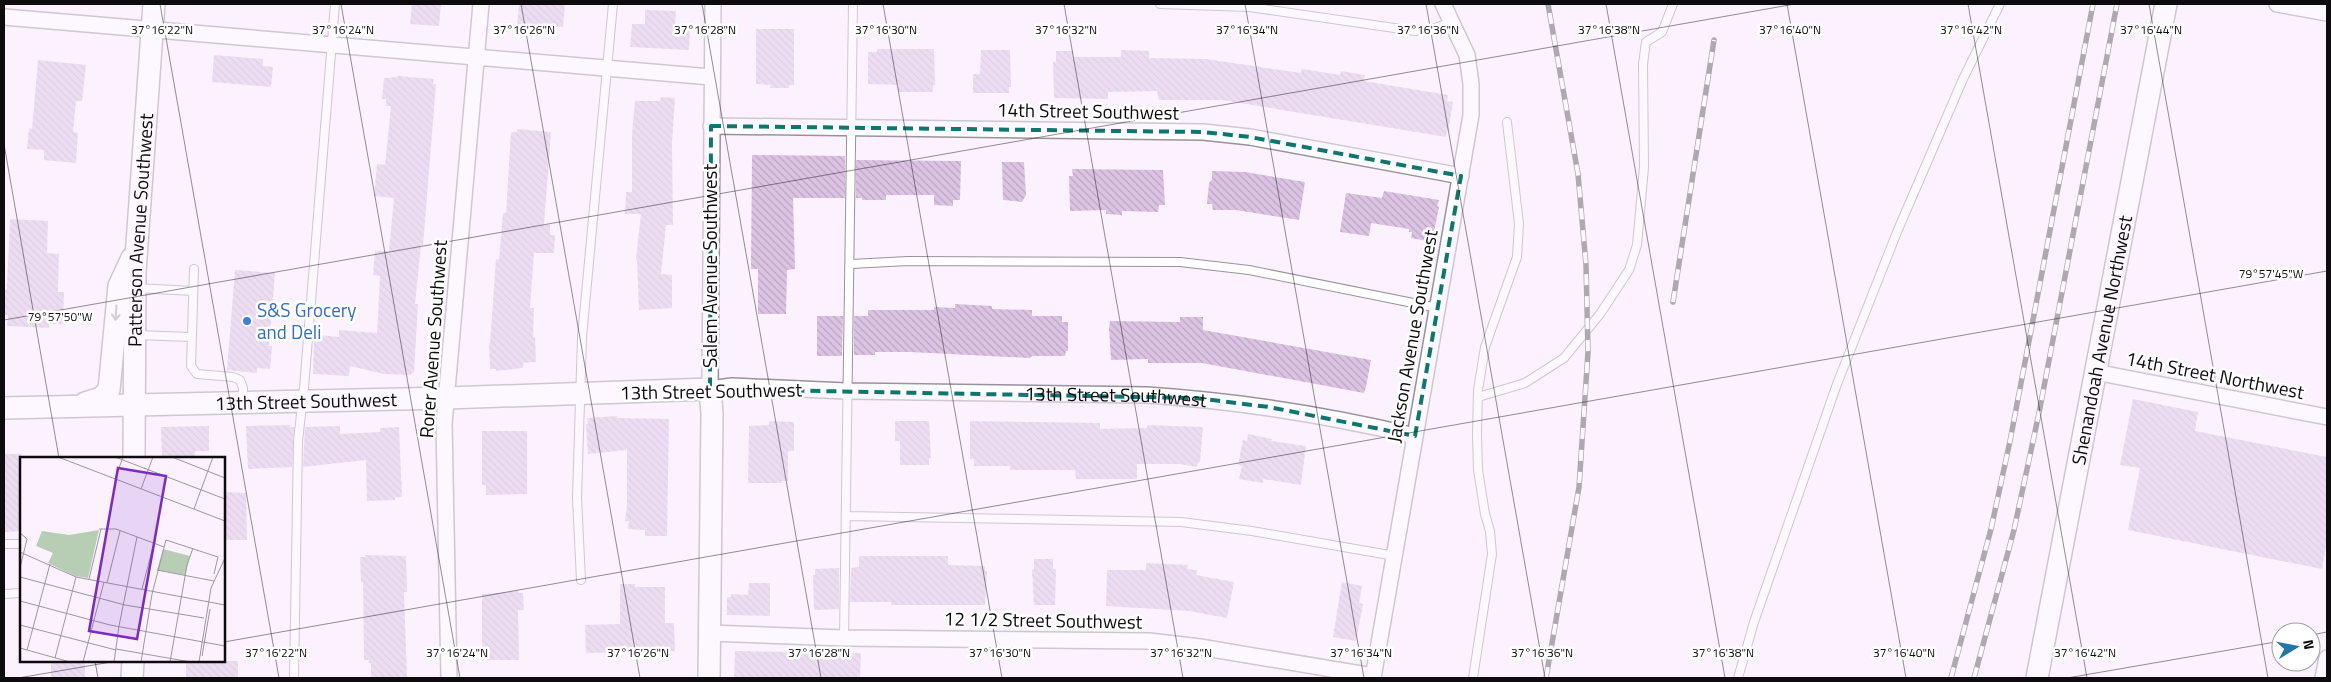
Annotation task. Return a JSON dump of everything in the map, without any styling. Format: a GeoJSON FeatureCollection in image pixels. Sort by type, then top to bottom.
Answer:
{"type":"FeatureCollection","features":[{"type":"Feature","properties":{"kind":"street","name":"Patterson Avenue Southwest"},"geometry":{"type":"LineString","coordinates":[[134,457],[134,288],[154,4]]}},
{"type":"Feature","properties":{"kind":"street","name":"Rorer Avenue Southwest"},"geometry":{"type":"LineString","coordinates":[[449,678],[445,540],[446,398],[481,4]]}},
{"type":"Feature","properties":{"kind":"street","name":"Salem Avenue Southwest"},"geometry":{"type":"LineString","coordinates":[[709,678],[712,414],[710,389],[711,77],[713,4]]}},
{"type":"Feature","properties":{"kind":"street","name":"Jackson Avenue Southwest"},"geometry":{"type":"LineString","coordinates":[[1373,677],[1471,115],[1471,84],[1467,54],[1444,4]]}},
{"type":"Feature","properties":{"kind":"street","name":"Shenandoah Avenue Northwest"},"geometry":{"type":"LineString","coordinates":[[2037,678],[2166,4]]}},
{"type":"Feature","properties":{"kind":"street"},"geometry":{"type":"LineString","coordinates":[[2277,4],[2327,13]]}},
{"type":"Feature","properties":{"kind":"street"},"geometry":{"type":"LineString","coordinates":[[4,17],[711,77]]}},
{"type":"Feature","properties":{"kind":"street","name":"14th Street Southwest"},"geometry":{"type":"LineString","coordinates":[[711,126],[1212,133],[1250,137],[1461,176]]}},
{"type":"Feature","properties":{"kind":"street"},"geometry":{"type":"LineString","coordinates":[[66,406],[102,398],[109,390],[118,286],[136,251]]}},
{"type":"Feature","properties":{"kind":"street","name":"14th Street Northwest"},"geometry":{"type":"LineString","coordinates":[[2096,372],[2327,417]]}},
{"type":"Feature","properties":{"kind":"street","name":"13th Street Southwest"},"geometry":{"type":"LineString","coordinates":[[4,408],[446,398],[710,389],[732,386],[846,391],[1147,395],[1195,398],[1269,407],[1369,425],[1415,436]]}},
{"type":"Feature","properties":{"kind":"street","name":"12 1/2 Street Southwest"},"geometry":{"type":"LineString","coordinates":[[709,633],[844,638],[1149,641],[1200,647],[1373,677]]}},
{"type":"Feature","properties":{"kind":"street"},"geometry":{"type":"LineString","coordinates":[[2323,678],[2327,658]]}},
{"type":"Feature","properties":{"kind":"street"},"geometry":{"type":"LineString","coordinates":[[132,662],[132,678]]}},
{"type":"Feature","properties":{"kind":"lane"},"geometry":{"type":"LineString","coordinates":[[294,678],[298,441],[334,45],[336,4]]}},
{"type":"Feature","properties":{"kind":"lane"},"geometry":{"type":"LineString","coordinates":[[581,580],[577,498],[582,337],[613,4]]}},
{"type":"Feature","properties":{"kind":"lane"},"geometry":{"type":"LineString","coordinates":[[844,638],[846,391],[851,264],[853,127],[853,4]]}},
{"type":"Feature","properties":{"kind":"lane"},"geometry":{"type":"LineString","coordinates":[[1160,4],[1249,7],[1415,30],[1432,29],[1452,22]]}},
{"type":"Feature","properties":{"kind":"lane"},"geometry":{"type":"LineString","coordinates":[[1478,397],[1525,383],[1564,358],[1600,314],[1630,270],[1637,245],[1644,167],[1643,64],[1646,42],[1662,32],[1673,4]]}},
{"type":"Feature","properties":{"kind":"lane"},"geometry":{"type":"LineString","coordinates":[[1738,678],[1754,622],[1837,384],[1897,232],[1963,79],[2000,4]]}},
{"type":"Feature","properties":{"kind":"lane"},"geometry":{"type":"LineString","coordinates":[[1473,678],[1492,554],[1490,531],[1485,514],[1478,470],[1478,397],[1484,347],[1517,257],[1519,224],[1508,122]]}},
{"type":"Feature","properties":{"kind":"lane"},"geometry":{"type":"LineString","coordinates":[[851,264],[965,260],[1180,262],[1249,270],[1438,308]]}},
{"type":"Feature","properties":{"kind":"lane"},"geometry":{"type":"LineString","coordinates":[[194,269],[191,366],[198,374],[233,377],[240,380],[243,388],[243,403]]}},
{"type":"Feature","properties":{"kind":"lane"},"geometry":{"type":"LineString","coordinates":[[134,288],[193,291]]}},
{"type":"Feature","properties":{"kind":"lane"},"geometry":{"type":"LineString","coordinates":[[134,335],[191,337]]}},
{"type":"Feature","properties":{"kind":"lane"},"geometry":{"type":"LineString","coordinates":[[846,516],[1181,522],[1252,531],[1395,556]]}},
{"type":"Feature","properties":{"kind":"lane"},"geometry":{"type":"LineString","coordinates":[[4,544],[20,544]]}},
{"type":"Feature","properties":{"kind":"lane"},"geometry":{"type":"LineString","coordinates":[[4,594],[20,593]]}},
{"type":"Feature","properties":{"kind":"highlighted area"},"geometry":{"type":"Polygon","coordinates":[[[711,126],[1203,132],[1250,137],[1461,176],[1415,436],[1269,407],[1195,398],[710,389],[711,126]]]}},
{"type":"Feature","properties":{"kind":"building"},"geometry":{"type":"Polygon","coordinates":[[[412,4],[441,4],[439,26],[410,24],[412,4]]]}},
{"type":"Feature","properties":{"kind":"building"},"geometry":{"type":"Polygon","coordinates":[[[519,4],[565,4],[563,27],[539,25],[539,29],[517,27],[519,4]]]}},
{"type":"Feature","properties":{"kind":"building"},"geometry":{"type":"Polygon","coordinates":[[[645,10],[676,11],[675,26],[690,27],[689,50],[630,47],[632,24],[645,24],[645,10]]]}},
{"type":"Feature","properties":{"kind":"building"},"geometry":{"type":"Polygon","coordinates":[[[756,29],[794,29],[794,85],[789,85],[789,88],[770,88],[771,85],[756,84],[756,29]]]}},
{"type":"Feature","properties":{"kind":"building"},"geometry":{"type":"Polygon","coordinates":[[[877,49],[934,49],[935,85],[933,85],[933,92],[898,92],[898,85],[868,84],[868,52],[877,52],[877,49]]]}},
{"type":"Feature","properties":{"kind":"building"},"geometry":{"type":"Polygon","coordinates":[[[981,50],[1010,50],[1011,87],[1009,87],[1009,93],[973,93],[973,74],[980,74],[981,50]]]}},
{"type":"Feature","properties":{"kind":"building"},"geometry":{"type":"Polygon","coordinates":[[[1121,50],[1149,51],[1149,58],[1206,59],[1301,73],[1302,69],[1340,75],[1341,71],[1365,75],[1364,81],[1448,95],[1447,101],[1453,102],[1448,132],[1446,137],[1222,100],[1159,100],[1157,91],[1108,92],[1108,99],[1054,98],[1053,62],[1056,62],[1056,51],[1073,51],[1073,57],[1121,57],[1121,50]]]}},
{"type":"Feature","properties":{"kind":"building"},"geometry":{"type":"Polygon","coordinates":[[[214,55],[263,59],[263,66],[273,67],[271,87],[212,82],[214,55]]]}},
{"type":"Feature","properties":{"kind":"building"},"geometry":{"type":"Polygon","coordinates":[[[38,60],[86,65],[82,101],[76,101],[73,132],[78,133],[76,163],[44,160],[44,150],[27,149],[29,128],[32,129],[38,60]]]}},
{"type":"Feature","properties":{"kind":"building"},"geometry":{"type":"Polygon","coordinates":[[[398,76],[434,79],[433,84],[436,84],[423,246],[421,245],[415,304],[418,304],[414,372],[410,375],[384,374],[350,366],[349,376],[313,374],[314,339],[319,340],[320,335],[339,337],[339,330],[377,333],[380,276],[373,275],[375,251],[389,251],[394,198],[374,196],[377,164],[385,165],[391,106],[386,106],[386,99],[382,99],[384,78],[398,76]]]}},
{"type":"Feature","properties":{"kind":"building"},"geometry":{"type":"Polygon","coordinates":[[[661,97],[675,98],[672,143],[673,225],[666,225],[661,274],[672,275],[672,308],[639,310],[636,259],[641,214],[625,214],[626,192],[632,192],[632,135],[635,101],[660,101],[661,97]]]}},
{"type":"Feature","properties":{"kind":"building"},"geometry":{"type":"Polygon","coordinates":[[[517,129],[551,132],[544,225],[550,225],[550,235],[555,235],[554,253],[534,253],[530,308],[534,308],[533,338],[535,337],[536,362],[523,363],[523,368],[496,371],[496,369],[490,369],[489,343],[496,259],[499,260],[503,213],[506,213],[511,132],[517,132],[517,129]]]}},
{"type":"Feature","properties":{"kind":"building"},"geometry":{"type":"Polygon","coordinates":[[[752,155],[845,156],[845,198],[793,198],[795,269],[787,270],[786,314],[758,314],[758,269],[751,269],[752,155]]]}},
{"type":"Feature","properties":{"kind":"building"},"geometry":{"type":"Polygon","coordinates":[[[856,160],[961,161],[960,200],[953,200],[953,206],[934,205],[934,195],[886,195],[886,200],[862,200],[862,198],[856,198],[856,160]]]}},
{"type":"Feature","properties":{"kind":"building"},"geometry":{"type":"Polygon","coordinates":[[[1002,162],[1024,162],[1026,195],[1022,202],[1003,200],[1002,162]]]}},
{"type":"Feature","properties":{"kind":"building"},"geometry":{"type":"Polygon","coordinates":[[[1072,169],[1163,170],[1165,205],[1159,205],[1158,212],[1122,211],[1122,215],[1106,214],[1106,210],[1070,211],[1069,176],[1073,176],[1072,169]]]}},
{"type":"Feature","properties":{"kind":"building"},"geometry":{"type":"Polygon","coordinates":[[[1212,171],[1245,172],[1305,182],[1299,220],[1236,210],[1213,210],[1212,204],[1207,204],[1212,171]]]}},
{"type":"Feature","properties":{"kind":"building"},"geometry":{"type":"Polygon","coordinates":[[[1384,191],[1439,200],[1432,242],[1411,238],[1412,232],[1409,232],[1409,229],[1371,223],[1369,236],[1340,232],[1346,193],[1382,198],[1384,191]]]}},
{"type":"Feature","properties":{"kind":"building"},"geometry":{"type":"Polygon","coordinates":[[[10,219],[48,221],[47,253],[59,254],[58,292],[64,292],[63,324],[49,324],[49,328],[7,326],[8,315],[4,315],[4,290],[7,287],[10,219]]]}},
{"type":"Feature","properties":{"kind":"building"},"geometry":{"type":"Polygon","coordinates":[[[235,270],[275,273],[269,346],[272,346],[270,369],[257,368],[257,373],[227,370],[235,270]]]}},
{"type":"Feature","properties":{"kind":"building"},"geometry":{"type":"Polygon","coordinates":[[[955,304],[992,306],[992,309],[1032,310],[1032,316],[1062,316],[1062,322],[1068,322],[1068,351],[1066,351],[1065,356],[1032,356],[1030,358],[910,352],[875,352],[875,355],[854,355],[854,316],[868,316],[868,310],[934,310],[934,307],[955,308],[955,304]]]}},
{"type":"Feature","properties":{"kind":"building"},"geometry":{"type":"Polygon","coordinates":[[[817,316],[843,316],[842,356],[817,356],[817,316]]]}},
{"type":"Feature","properties":{"kind":"building"},"geometry":{"type":"Polygon","coordinates":[[[1180,317],[1203,317],[1203,330],[1371,360],[1364,393],[1202,363],[1148,363],[1148,359],[1111,360],[1110,321],[1180,322],[1180,317]]]}},
{"type":"Feature","properties":{"kind":"building"},"geometry":{"type":"Polygon","coordinates":[[[2133,399],[2198,412],[2195,431],[2327,457],[2327,540],[2322,569],[2128,530],[2140,468],[2120,465],[2133,399]]]}},
{"type":"Feature","properties":{"kind":"building"},"geometry":{"type":"Polygon","coordinates":[[[617,416],[617,418],[669,419],[667,536],[645,536],[645,530],[628,529],[629,521],[625,521],[627,506],[627,450],[588,454],[587,418],[617,416]]]}},
{"type":"Feature","properties":{"kind":"building"},"geometry":{"type":"Polygon","coordinates":[[[769,421],[794,422],[794,451],[788,451],[788,481],[781,481],[782,483],[748,483],[749,426],[769,425],[769,421]]]}},
{"type":"Feature","properties":{"kind":"building"},"geometry":{"type":"Polygon","coordinates":[[[895,421],[929,421],[931,458],[929,458],[929,465],[900,465],[900,441],[895,441],[895,421]]]}},
{"type":"Feature","properties":{"kind":"building"},"geometry":{"type":"Polygon","coordinates":[[[970,421],[1100,423],[1100,429],[1147,428],[1147,425],[1203,427],[1200,462],[1198,462],[1197,467],[1179,464],[1137,464],[1137,479],[1076,479],[1075,470],[1010,470],[1010,466],[974,466],[974,459],[970,459],[970,421]]]}},
{"type":"Feature","properties":{"kind":"building"},"geometry":{"type":"Polygon","coordinates":[[[290,425],[290,427],[294,427],[292,467],[248,469],[246,426],[290,425]]]}},
{"type":"Feature","properties":{"kind":"building"},"geometry":{"type":"Polygon","coordinates":[[[209,426],[209,451],[195,451],[195,457],[162,457],[161,427],[209,426]]]}},
{"type":"Feature","properties":{"kind":"building"},"geometry":{"type":"Polygon","coordinates":[[[340,426],[340,434],[380,432],[380,428],[399,427],[402,497],[395,497],[395,500],[367,501],[366,460],[303,467],[305,427],[340,426]]]}},
{"type":"Feature","properties":{"kind":"building"},"geometry":{"type":"Polygon","coordinates":[[[482,431],[527,431],[527,494],[486,495],[486,485],[482,485],[482,431]]]}},
{"type":"Feature","properties":{"kind":"building"},"geometry":{"type":"Polygon","coordinates":[[[1248,434],[1272,439],[1271,441],[1306,446],[1301,485],[1263,479],[1263,483],[1239,479],[1242,466],[1238,465],[1243,440],[1247,441],[1248,434]]]}},
{"type":"Feature","properties":{"kind":"building"},"geometry":{"type":"Polygon","coordinates":[[[4,454],[21,454],[20,531],[4,532],[4,454]]]}},
{"type":"Feature","properties":{"kind":"building"},"geometry":{"type":"Polygon","coordinates":[[[225,492],[246,493],[247,540],[225,540],[225,492]]]}},
{"type":"Feature","properties":{"kind":"building"},"geometry":{"type":"Polygon","coordinates":[[[365,555],[406,556],[407,592],[404,592],[407,678],[371,678],[371,663],[369,663],[369,660],[364,660],[363,582],[361,582],[360,557],[365,557],[365,555]]]}},
{"type":"Feature","properties":{"kind":"building"},"geometry":{"type":"Polygon","coordinates":[[[859,556],[948,556],[948,565],[985,566],[985,571],[987,571],[985,605],[891,605],[891,602],[850,602],[851,568],[859,567],[859,556]]]}},
{"type":"Feature","properties":{"kind":"building"},"geometry":{"type":"Polygon","coordinates":[[[1034,559],[1053,559],[1053,569],[1056,569],[1055,605],[1034,605],[1032,569],[1034,570],[1034,559]]]}},
{"type":"Feature","properties":{"kind":"building"},"geometry":{"type":"Polygon","coordinates":[[[1146,563],[1188,565],[1187,569],[1197,570],[1196,575],[1234,582],[1227,618],[1189,611],[1106,606],[1107,570],[1146,570],[1146,563]]]}},
{"type":"Feature","properties":{"kind":"building"},"geometry":{"type":"Polygon","coordinates":[[[839,568],[839,609],[814,610],[813,575],[815,575],[815,569],[839,568]]]}},
{"type":"Feature","properties":{"kind":"building"},"geometry":{"type":"Polygon","coordinates":[[[1342,582],[1362,586],[1359,603],[1363,604],[1356,641],[1333,637],[1342,582]]]}},
{"type":"Feature","properties":{"kind":"building"},"geometry":{"type":"Polygon","coordinates":[[[749,583],[770,583],[770,616],[727,615],[727,597],[731,597],[731,594],[748,595],[749,583]]]}},
{"type":"Feature","properties":{"kind":"building"},"geometry":{"type":"Polygon","coordinates":[[[620,584],[635,584],[635,587],[665,587],[665,623],[674,623],[675,651],[586,653],[585,625],[620,624],[620,584]]]}},
{"type":"Feature","properties":{"kind":"building"},"geometry":{"type":"Polygon","coordinates":[[[518,591],[518,593],[523,593],[524,610],[518,610],[519,660],[485,660],[484,648],[482,648],[482,594],[518,591]]]}},
{"type":"Feature","properties":{"kind":"building"},"geometry":{"type":"Polygon","coordinates":[[[735,651],[861,653],[860,678],[734,678],[735,651]]]}},
{"type":"Feature","properties":{"kind":"building"},"geometry":{"type":"Polygon","coordinates":[[[238,661],[238,678],[186,678],[186,662],[238,661]]]}},
{"type":"Feature","properties":{"kind":"building"},"geometry":{"type":"Polygon","coordinates":[[[51,662],[85,662],[85,678],[51,678],[51,662]]]}},
{"type":"Feature","properties":{"kind":"railway"},"geometry":{"type":"LineString","coordinates":[[1546,678],[1579,487],[1588,352],[1586,265],[1578,174],[1548,4]]}},
{"type":"Feature","properties":{"kind":"railway"},"geometry":{"type":"LineString","coordinates":[[1951,678],[1991,529],[2010,441],[2093,4]]}},
{"type":"Feature","properties":{"kind":"railway"},"geometry":{"type":"LineString","coordinates":[[1974,678],[2014,530],[2039,413],[2117,4]]}},
{"type":"Feature","properties":{"kind":"railway"},"geometry":{"type":"LineString","coordinates":[[1673,302],[1714,40]]}},
{"type":"Feature","properties":{"kind":"place","name":"S&S Grocery and Deli"},"geometry":{"type":"Point","coordinates":[247,321]}}]}
